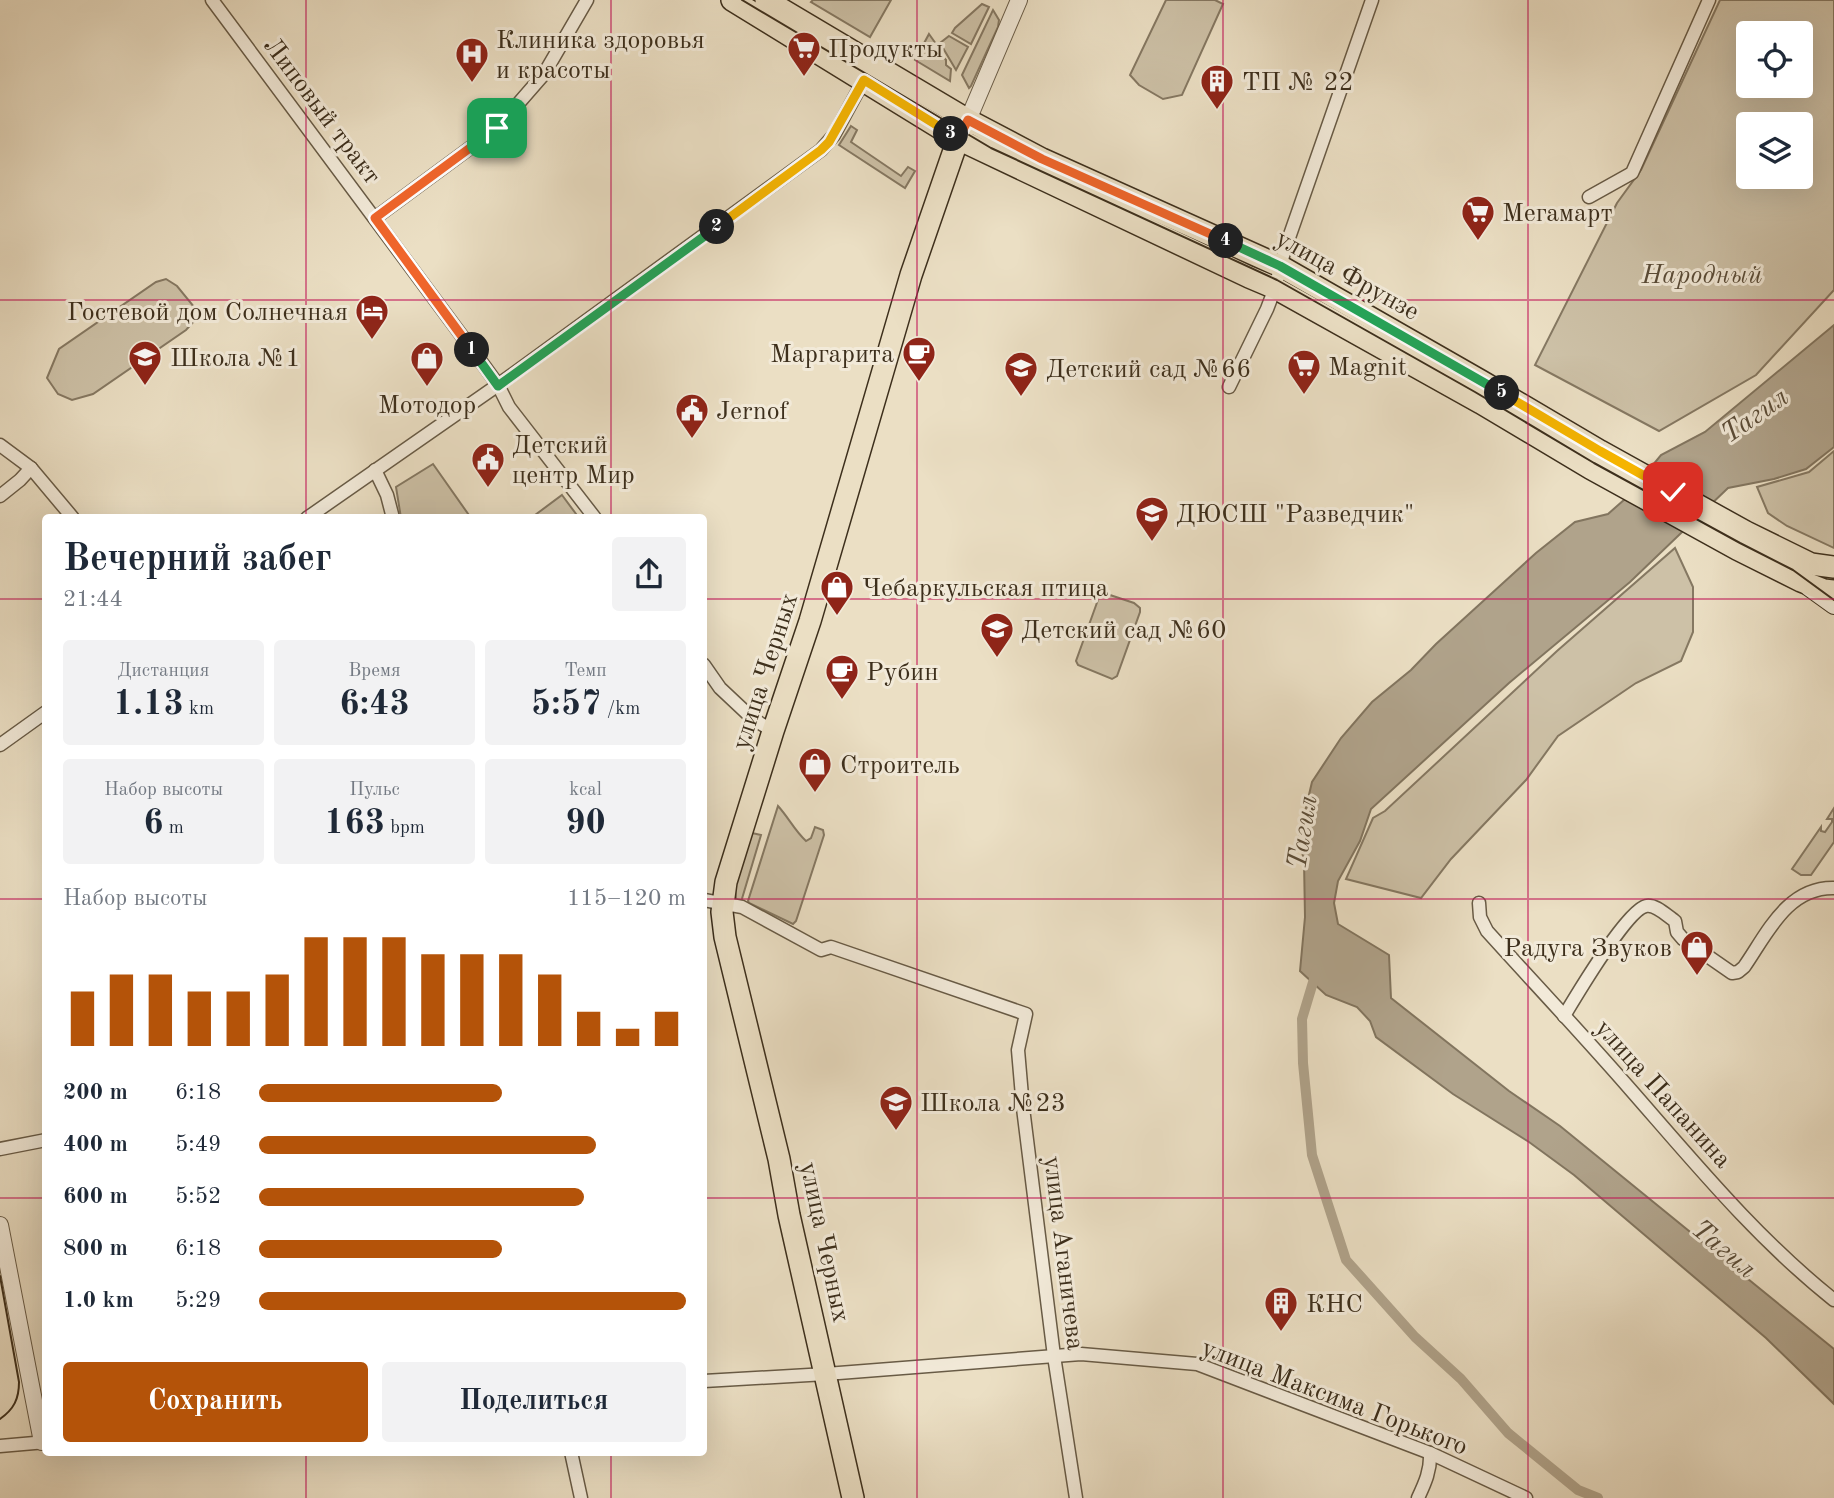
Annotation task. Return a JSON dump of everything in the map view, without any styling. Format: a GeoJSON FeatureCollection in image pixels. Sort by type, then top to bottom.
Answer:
{"type":"FeatureCollection","features":[{"type":"Feature","properties":{"kind":"main road","name":"улица Фрунзе"},"geometry":{"type":"LineString","coordinates":[[732,0],[868,71]]}},
{"type":"Feature","properties":{"kind":"main road","name":"улица Фрунзе"},"geometry":{"type":"LineString","coordinates":[[766,0],[868,71],[963,129],[1236,271],[1275,288],[1481,403],[1595,460],[1806,573]]}},
{"type":"Feature","properties":{"kind":"main road","name":"улица Фрунзе"},"geometry":{"type":"LineString","coordinates":[[963,129],[1042,159],[1280,266],[1481,381],[1595,460]]}},
{"type":"Feature","properties":{"kind":"main road","name":"улица Черных"},"geometry":{"type":"LineString","coordinates":[[853,1498],[789,1215],[779,1159],[725,937],[722,912],[713,901],[726,882],[810,621],[912,275],[963,129]]}},
{"type":"Feature","properties":{"kind":"main road"},"geometry":{"type":"LineString","coordinates":[[1806,573],[1834,568]]}},
{"type":"Feature","properties":{"kind":"main road"},"geometry":{"type":"LineString","coordinates":[[1806,573],[1834,580]]}},
{"type":"Feature","properties":{"kind":"main road"},"geometry":{"type":"LineString","coordinates":[[1806,573],[1824,590],[1834,591]]}},
{"type":"Feature","properties":{"kind":"main road"},"geometry":{"type":"LineString","coordinates":[[1806,573],[1834,605]]}},
{"type":"Feature","properties":{"kind":"street","name":"Липовый тракт"},"geometry":{"type":"LineString","coordinates":[[212,0],[498,386],[509,407],[592,514]]}},
{"type":"Feature","properties":{"kind":"street"},"geometry":{"type":"LineString","coordinates":[[375,218],[497,128],[544,74],[587,0]]}},
{"type":"Feature","properties":{"kind":"street","name":"улица Черных"},"geometry":{"type":"LineString","coordinates":[[963,129],[1018,0]]}},
{"type":"Feature","properties":{"kind":"street"},"geometry":{"type":"LineString","coordinates":[[1229,387],[1275,288],[1280,266],[1372,0]]}},
{"type":"Feature","properties":{"kind":"street"},"geometry":{"type":"LineString","coordinates":[[1589,197],[1632,173],[1709,0]]}},
{"type":"Feature","properties":{"kind":"street"},"geometry":{"type":"LineString","coordinates":[[313,514],[498,386],[821,150],[834,135],[868,71]]}},
{"type":"Feature","properties":{"kind":"street"},"geometry":{"type":"LineString","coordinates":[[0,445],[31,468],[70,514]]}},
{"type":"Feature","properties":{"kind":"street"},"geometry":{"type":"LineString","coordinates":[[0,496],[31,468]]}},
{"type":"Feature","properties":{"kind":"street"},"geometry":{"type":"LineString","coordinates":[[375,470],[387,495],[392,514]]}},
{"type":"Feature","properties":{"kind":"street"},"geometry":{"type":"LineString","coordinates":[[707,669],[720,688],[753,719],[773,731]]}},
{"type":"Feature","properties":{"kind":"street"},"geometry":{"type":"LineString","coordinates":[[0,745],[42,715]]}},
{"type":"Feature","properties":{"kind":"street"},"geometry":{"type":"LineString","coordinates":[[1564,1016],[1607,950],[1633,914],[1640,909],[1654,906],[1675,921],[1677,932],[1683,939],[1732,973],[1744,967],[1792,901],[1814,891],[1834,888]]}},
{"type":"Feature","properties":{"kind":"street","name":"улица Аганичева"},"geometry":{"type":"LineString","coordinates":[[713,901],[742,907],[821,950],[831,947],[1026,1014],[1018,1050],[1020,1074],[1054,1356],[1076,1498]]}},
{"type":"Feature","properties":{"kind":"street","name":"улица Папанина"},"geometry":{"type":"LineString","coordinates":[[1479,903],[1480,917],[1487,930],[1749,1222],[1796,1268],[1834,1300]]}},
{"type":"Feature","properties":{"kind":"street"},"geometry":{"type":"LineString","coordinates":[[0,1149],[42,1141]]}},
{"type":"Feature","properties":{"kind":"street"},"geometry":{"type":"LineString","coordinates":[[0,1226],[42,1432]]}},
{"type":"Feature","properties":{"kind":"street","name":"улица Максима Горького"},"geometry":{"type":"LineString","coordinates":[[707,1381],[1081,1354],[1198,1364],[1430,1453],[1527,1498]]}},
{"type":"Feature","properties":{"kind":"street"},"geometry":{"type":"LineString","coordinates":[[0,1446],[42,1442]]}},
{"type":"Feature","properties":{"kind":"street"},"geometry":{"type":"LineString","coordinates":[[1418,1498],[1428,1478],[1430,1453]]}},
{"type":"Feature","properties":{"kind":"street"},"geometry":{"type":"LineString","coordinates":[[572,1456],[581,1498]]}},
{"type":"Feature","properties":{"kind":"green space"},"geometry":{"type":"Polygon","coordinates":[[[891,0],[870,37],[811,2],[891,0]]]}},
{"type":"Feature","properties":{"kind":"green space"},"geometry":{"type":"Polygon","coordinates":[[[1166,0],[1215,0],[1223,4],[1182,95],[1163,99],[1139,85],[1130,75],[1166,0]]]}},
{"type":"Feature","properties":{"kind":"green space","name":"Народный"},"geometry":{"type":"Polygon","coordinates":[[[1720,0],[1834,0],[1834,290],[1756,375],[1659,431],[1535,365],[1617,203],[1641,170],[1720,0]]]}},
{"type":"Feature","properties":{"kind":"green space"},"geometry":{"type":"Polygon","coordinates":[[[982,4],[989,7],[971,44],[952,33],[955,28],[982,4]]]}},
{"type":"Feature","properties":{"kind":"green space"},"geometry":{"type":"Polygon","coordinates":[[[993,10],[999,20],[998,27],[969,88],[962,75],[993,10]]]}},
{"type":"Feature","properties":{"kind":"green space"},"geometry":{"type":"Polygon","coordinates":[[[929,34],[946,60],[946,65],[951,69],[950,81],[915,60],[929,34]]]}},
{"type":"Feature","properties":{"kind":"green space"},"geometry":{"type":"Polygon","coordinates":[[[949,36],[968,47],[956,70],[940,43],[949,36]]]}},
{"type":"Feature","properties":{"kind":"green space"},"geometry":{"type":"Polygon","coordinates":[[[851,126],[857,130],[851,142],[901,176],[908,167],[915,171],[905,188],[839,145],[851,126]]]}},
{"type":"Feature","properties":{"kind":"green space"},"geometry":{"type":"Polygon","coordinates":[[[166,279],[177,286],[195,308],[195,320],[186,330],[93,394],[72,400],[58,394],[47,378],[59,349],[156,282],[166,279]]]}},
{"type":"Feature","properties":{"kind":"green space"},"geometry":{"type":"Polygon","coordinates":[[[1834,451],[1834,548],[1787,526],[1768,513],[1757,487],[1809,472],[1834,451]]]}},
{"type":"Feature","properties":{"kind":"green space"},"geometry":{"type":"Polygon","coordinates":[[[433,464],[468,514],[400,514],[396,487],[433,464]]]}},
{"type":"Feature","properties":{"kind":"green space"},"geometry":{"type":"Polygon","coordinates":[[[562,495],[576,514],[536,514],[562,495]]]}},
{"type":"Feature","properties":{"kind":"green space"},"geometry":{"type":"Polygon","coordinates":[[[1675,548],[1693,587],[1693,632],[1681,661],[1636,683],[1558,736],[1526,780],[1451,859],[1421,898],[1346,879],[1373,818],[1385,811],[1557,651],[1675,548]]]}},
{"type":"Feature","properties":{"kind":"green space"},"geometry":{"type":"Polygon","coordinates":[[[1104,593],[1134,603],[1140,608],[1117,676],[1112,679],[1078,665],[1076,661],[1099,597],[1104,593]]]}},
{"type":"Feature","properties":{"kind":"green space"},"geometry":{"type":"Polygon","coordinates":[[[778,806],[806,841],[811,838],[815,827],[823,830],[824,835],[793,924],[748,901],[778,806]]]}},
{"type":"Feature","properties":{"kind":"green space"},"geometry":{"type":"Polygon","coordinates":[[[1834,808],[1834,842],[1811,875],[1801,875],[1792,869],[1821,827],[1821,831],[1825,832],[1832,822],[1832,819],[1827,819],[1834,808]]]}},
{"type":"Feature","properties":{"kind":"green space"},"geometry":{"type":"Polygon","coordinates":[[[752,833],[761,835],[741,902],[736,899],[735,888],[752,833]]]}},
{"type":"Feature","properties":{"kind":"water","name":"Тагил"},"geometry":{"type":"Polygon","coordinates":[[[1834,325],[1834,447],[1806,469],[1774,479],[1728,488],[1630,582],[1509,683],[1371,809],[1360,841],[1338,881],[1334,903],[1338,924],[1389,955],[1391,998],[1509,1091],[1560,1126],[1834,1349],[1834,1404],[1766,1338],[1574,1175],[1529,1142],[1453,1094],[1376,1037],[1370,1021],[1357,1007],[1326,995],[1300,971],[1305,917],[1304,861],[1299,837],[1312,782],[1341,738],[1372,702],[1411,670],[1536,553],[1575,522],[1608,514],[1625,499],[1661,455],[1705,432],[1834,325]]]}},
{"type":"Feature","properties":{"kind":"waterway"},"geometry":{"type":"LineString","coordinates":[[1317,969],[1302,1019],[1303,1063],[1312,1155],[1346,1260],[1415,1337],[1461,1379],[1508,1433],[1578,1490],[1598,1498]]}},
{"type":"Feature","properties":{"kind":"tram line"},"geometry":{"type":"LineString","coordinates":[[742,0],[991,148],[1277,280],[1594,463],[1793,570],[1834,600]]}},
{"type":"Feature","properties":{"kind":"tram line"},"geometry":{"type":"LineString","coordinates":[[0,1276],[19,1382],[15,1403],[0,1419]]}},
{"type":"Feature","properties":{"kind":"place","name":"Продукты"},"geometry":{"type":"Point","coordinates":[804,78]}},
{"type":"Feature","properties":{"kind":"place","name":"Клиника здоровья и красоты"},"geometry":{"type":"Point","coordinates":[472,84]}},
{"type":"Feature","properties":{"kind":"place","name":"ТП № 22"},"geometry":{"type":"Point","coordinates":[1217,111]}},
{"type":"Feature","properties":{"kind":"place","name":"Мегамарт"},"geometry":{"type":"Point","coordinates":[1478,242]}},
{"type":"Feature","properties":{"kind":"place","name":"Гостевой дом Солнечная"},"geometry":{"type":"Point","coordinates":[372,341]}},
{"type":"Feature","properties":{"kind":"place","name":"Маргарита"},"geometry":{"type":"Point","coordinates":[919,383]}},
{"type":"Feature","properties":{"kind":"place","name":"Школа №1"},"geometry":{"type":"Point","coordinates":[145,387]}},
{"type":"Feature","properties":{"kind":"place","name":"Мотодор"},"geometry":{"type":"Point","coordinates":[427,388]}},
{"type":"Feature","properties":{"kind":"place","name":"Magnit"},"geometry":{"type":"Point","coordinates":[1304,396]}},
{"type":"Feature","properties":{"kind":"place","name":"Детский сад №66"},"geometry":{"type":"Point","coordinates":[1021,398]}},
{"type":"Feature","properties":{"kind":"place","name":"Jernof"},"geometry":{"type":"Point","coordinates":[692,440]}},
{"type":"Feature","properties":{"kind":"place","name":"Детский центр Мир"},"geometry":{"type":"Point","coordinates":[488,489]}},
{"type":"Feature","properties":{"kind":"place","name":"ДЮСШ \"Разведчик\""},"geometry":{"type":"Point","coordinates":[1152,543]}},
{"type":"Feature","properties":{"kind":"place","name":"Чебаркульская птица"},"geometry":{"type":"Point","coordinates":[837,617]}},
{"type":"Feature","properties":{"kind":"place","name":"Детский сад №60"},"geometry":{"type":"Point","coordinates":[997,659]}},
{"type":"Feature","properties":{"kind":"place","name":"Рубин"},"geometry":{"type":"Point","coordinates":[842,701]}},
{"type":"Feature","properties":{"kind":"place","name":"Строитель"},"geometry":{"type":"Point","coordinates":[815,794]}},
{"type":"Feature","properties":{"kind":"place","name":"Радуга Звуков"},"geometry":{"type":"Point","coordinates":[1697,977]}},
{"type":"Feature","properties":{"kind":"place","name":"Школа №23"},"geometry":{"type":"Point","coordinates":[896,1132]}},
{"type":"Feature","properties":{"kind":"place","name":"КНС"},"geometry":{"type":"Point","coordinates":[1281,1333]}},
{"type":"Feature","properties":{"kind":"route"},"geometry":{"type":"LineString","coordinates":[[497,128],[375,218],[498,386],[821,150],[834,135],[864,80],[958,139],[968,120],[1042,159],[1280,266],[1673,492]]}}]}
